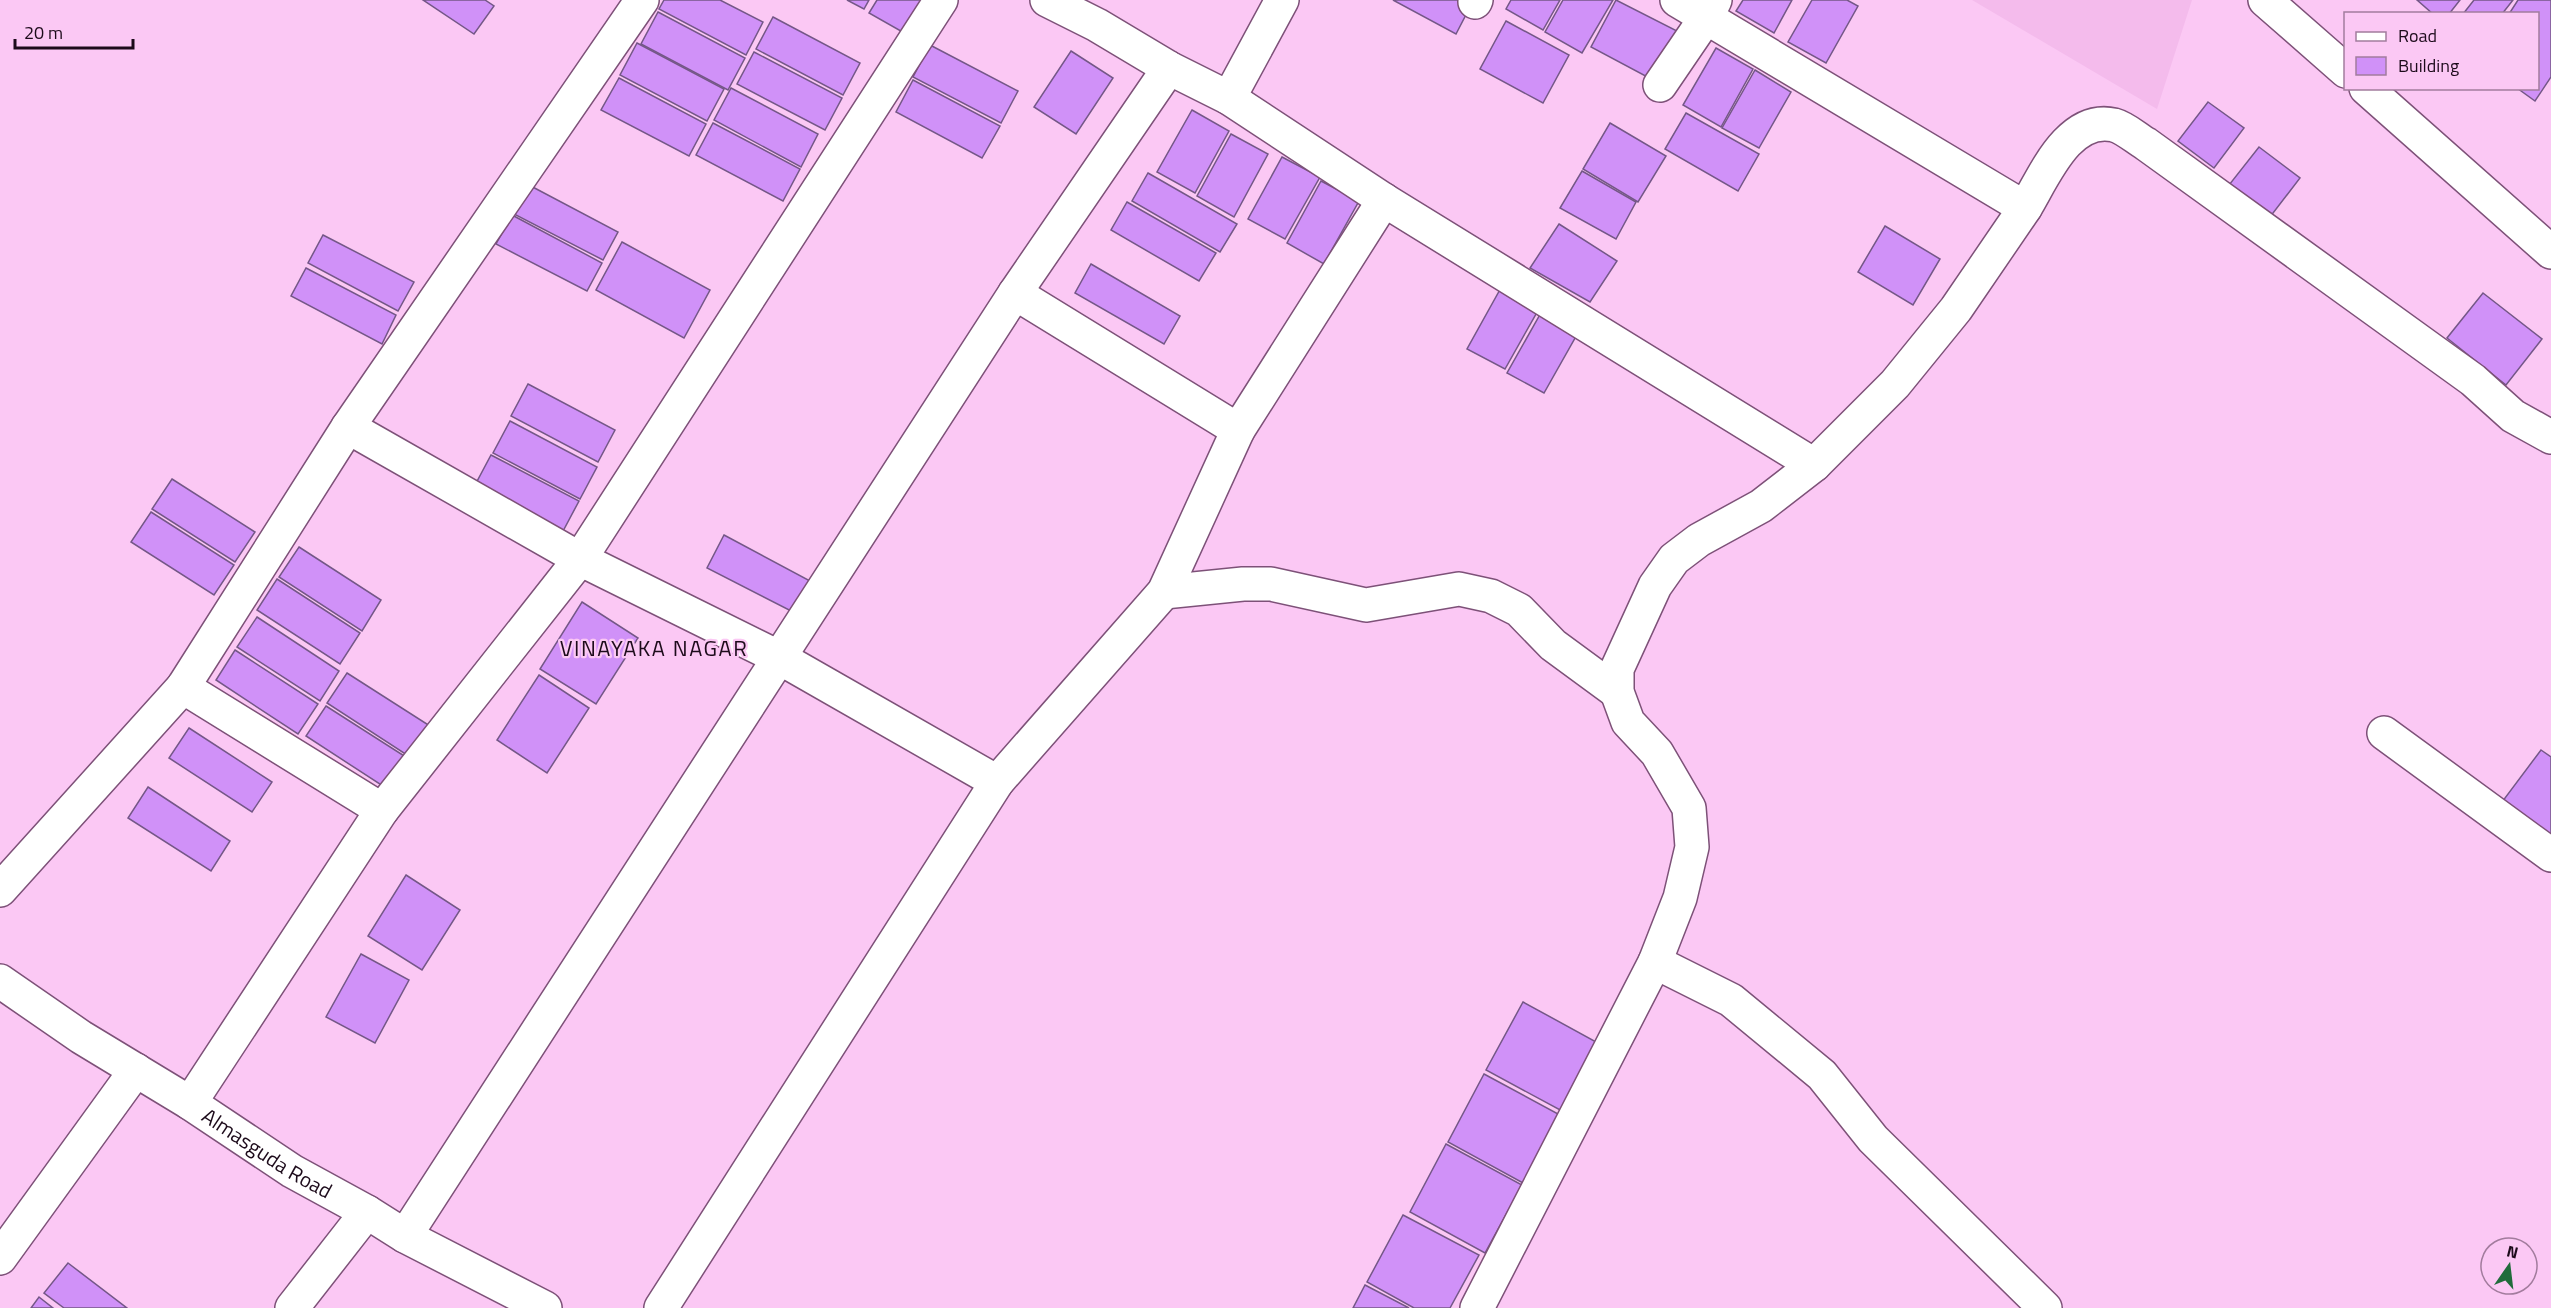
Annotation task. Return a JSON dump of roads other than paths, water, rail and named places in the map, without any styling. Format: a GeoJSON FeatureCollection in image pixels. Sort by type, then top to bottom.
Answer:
{"type":"FeatureCollection","features":[{"type":"Feature","properties":{"kind":"street"},"geometry":{"type":"LineString","coordinates":[[0,890],[183,687],[348,427],[642,0]]}},
{"type":"Feature","properties":{"kind":"street"},"geometry":{"type":"LineString","coordinates":[[190,1103],[382,810],[580,559],[941,0]]}},
{"type":"Feature","properties":{"kind":"street"},"geometry":{"type":"LineString","coordinates":[[1047,0],[1097,25],[1169,68],[1229,98],[1384,200],[1814,465]]}},
{"type":"Feature","properties":{"kind":"street"},"geometry":{"type":"LineString","coordinates":[[1229,98],[1282,0]]}},
{"type":"Feature","properties":{"kind":"street"},"geometry":{"type":"LineString","coordinates":[[1677,0],[1711,8],[2025,208]]}},
{"type":"Feature","properties":{"kind":"street"},"geometry":{"type":"LineString","coordinates":[[2265,0],[2344,69]]}},
{"type":"Feature","properties":{"kind":"street"},"geometry":{"type":"LineString","coordinates":[[1660,85],[1711,8]]}},
{"type":"Feature","properties":{"kind":"street"},"geometry":{"type":"LineString","coordinates":[[405,1236],[1015,293],[1169,68]]}},
{"type":"Feature","properties":{"kind":"street"},"geometry":{"type":"LineString","coordinates":[[2368,90],[2551,252]]}},
{"type":"Feature","properties":{"kind":"street"},"geometry":{"type":"LineString","coordinates":[[1477,1308],[1655,962],[1680,898],[1692,847],[1689,808],[1657,753],[1628,722],[1617,692],[1617,669],[1655,586],[1674,559],[1699,540],[1761,506],[1814,465],[1902,376],[1956,309],[2025,208],[2065,144],[2085,128],[2099,123],[2116,126],[2146,144],[2473,380],[2513,416],[2551,437]]}},
{"type":"Feature","properties":{"kind":"street"},"geometry":{"type":"LineString","coordinates":[[661,1308],[997,782],[1164,592],[1238,430],[1384,200]]}},
{"type":"Feature","properties":{"kind":"street"},"geometry":{"type":"LineString","coordinates":[[1015,293],[1238,430]]}},
{"type":"Feature","properties":{"kind":"street"},"geometry":{"type":"LineString","coordinates":[[348,427],[580,559],[780,658],[997,782]]}},
{"type":"Feature","properties":{"kind":"street"},"geometry":{"type":"LineString","coordinates":[[1164,592],[1244,584],[1271,584],[1366,605],[1459,589],[1491,596],[1519,610],[1553,645],[1617,692]]}},
{"type":"Feature","properties":{"kind":"street"},"geometry":{"type":"LineString","coordinates":[[183,687],[382,810]]}},
{"type":"Feature","properties":{"kind":"street"},"geometry":{"type":"LineString","coordinates":[[2384,734],[2551,855]]}},
{"type":"Feature","properties":{"kind":"street"},"geometry":{"type":"LineString","coordinates":[[1655,962],[1731,1000],[1822,1075],[1874,1139],[2045,1308]]}},
{"type":"Feature","properties":{"kind":"street","name":"Almasguda Road"},"geometry":{"type":"LineString","coordinates":[[0,981],[81,1037],[190,1103],[292,1171],[367,1212],[405,1236],[545,1308]]}},
{"type":"Feature","properties":{"kind":"street"},"geometry":{"type":"LineString","coordinates":[[0,1258],[136,1070]]}},
{"type":"Feature","properties":{"kind":"street"},"geometry":{"type":"LineString","coordinates":[[292,1308],[367,1212]]}},
{"type":"Feature","properties":{"kind":"district","name":"VINAYAKA NAGAR"},"geometry":{"type":"Point","coordinates":[654,648]}}]}
